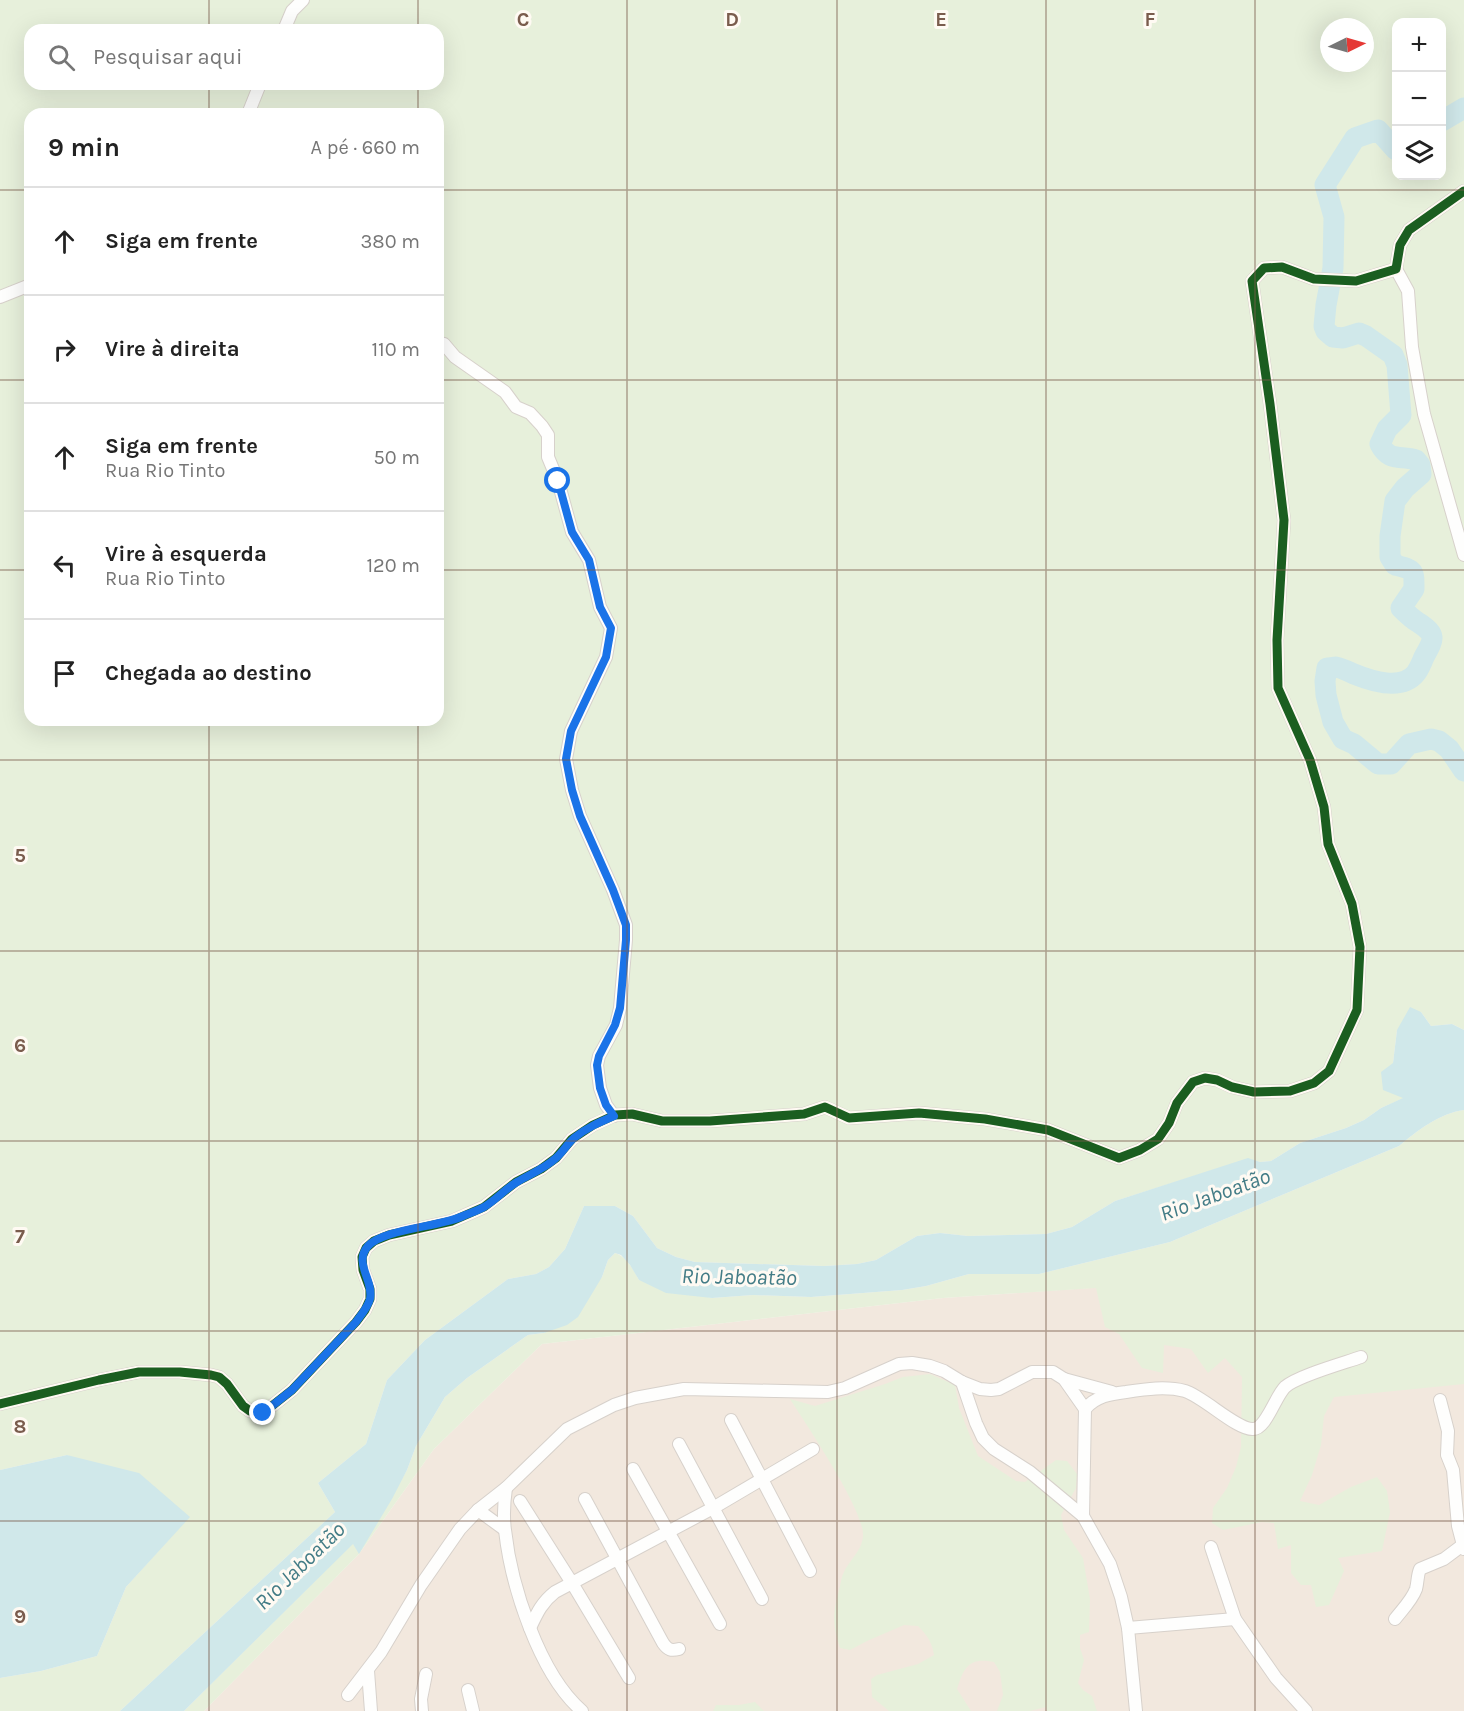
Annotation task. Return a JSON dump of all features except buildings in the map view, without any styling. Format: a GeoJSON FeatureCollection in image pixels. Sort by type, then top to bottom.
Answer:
{"type":"FeatureCollection","features":[{"type":"Feature","properties":{"kind":"street"},"geometry":{"type":"LineString","coordinates":[[287,24],[292,11],[303,0]]}},
{"type":"Feature","properties":{"kind":"street"},"geometry":{"type":"LineString","coordinates":[[250,108],[258,90]]}},
{"type":"Feature","properties":{"kind":"street"},"geometry":{"type":"LineString","coordinates":[[1464,191],[1409,230],[1400,245],[1396,268],[1408,291],[1412,346],[1424,414],[1464,555]]}},
{"type":"Feature","properties":{"kind":"street"},"geometry":{"type":"LineString","coordinates":[[0,1404],[139,1372],[180,1372],[219,1377],[243,1406],[250,1411],[263,1413],[292,1390],[365,1310],[370,1299],[370,1289],[363,1270],[362,1257],[366,1248],[374,1241],[389,1235],[452,1221],[484,1207],[516,1182],[556,1158],[573,1139],[593,1125],[614,1116],[632,1114],[662,1121],[710,1120],[804,1114],[825,1107],[849,1119],[919,1113],[985,1119],[1048,1130],[1119,1158],[1140,1150],[1158,1139],[1193,1082],[1205,1078],[1254,1092],[1290,1091],[1314,1083],[1329,1071],[1357,1010],[1360,947],[1352,904],[1328,844],[1324,807],[1310,760],[1278,688],[1277,640],[1284,520],[1252,281],[1264,268],[1282,267],[1314,279],[1356,281],[1396,268]]}},
{"type":"Feature","properties":{"kind":"street"},"geometry":{"type":"LineString","coordinates":[[0,297],[24,287]]}},
{"type":"Feature","properties":{"kind":"street"},"geometry":{"type":"LineString","coordinates":[[444,344],[455,357],[505,392],[516,407],[530,413],[548,435],[548,457],[558,481],[572,532],[589,560],[600,607],[611,628],[606,657],[571,731],[566,759],[580,816],[626,925],[620,1008],[597,1065],[600,1088],[606,1105],[614,1116]]}},
{"type":"Feature","properties":{"kind":"street"},"geometry":{"type":"LineString","coordinates":[[1085,1409],[1092,1401],[1100,1397],[1116,1393],[1167,1388],[1185,1392],[1247,1429],[1255,1430],[1265,1421],[1285,1387],[1298,1379],[1361,1357]]}},
{"type":"Feature","properties":{"kind":"street"},"geometry":{"type":"LineString","coordinates":[[348,1695],[381,1652],[444,1550],[478,1510],[506,1488],[567,1429],[614,1405],[635,1398],[684,1389],[828,1392],[845,1388],[899,1364],[912,1363],[944,1371],[980,1389],[999,1389],[1032,1372],[1053,1372],[1064,1379],[1116,1393]]}},
{"type":"Feature","properties":{"kind":"street"},"geometry":{"type":"LineString","coordinates":[[1064,1379],[1085,1409],[1083,1516]]}},
{"type":"Feature","properties":{"kind":"street"},"geometry":{"type":"LineString","coordinates":[[962,1382],[983,1438],[994,1449],[1030,1472],[1083,1516],[1110,1564],[1128,1628],[1137,1711]]}},
{"type":"Feature","properties":{"kind":"street"},"geometry":{"type":"LineString","coordinates":[[1395,1619],[1415,1590],[1420,1569],[1444,1559],[1464,1546],[1458,1526],[1453,1470],[1447,1455],[1448,1431],[1440,1400]]}},
{"type":"Feature","properties":{"kind":"street"},"geometry":{"type":"LineString","coordinates":[[731,1420],[810,1571]]}},
{"type":"Feature","properties":{"kind":"street"},"geometry":{"type":"LineString","coordinates":[[679,1444],[762,1599]]}},
{"type":"Feature","properties":{"kind":"street"},"geometry":{"type":"LineString","coordinates":[[530,1628],[539,1607],[546,1598],[712,1508],[813,1449]]}},
{"type":"Feature","properties":{"kind":"street"},"geometry":{"type":"LineString","coordinates":[[633,1469],[720,1624]]}},
{"type":"Feature","properties":{"kind":"street"},"geometry":{"type":"LineString","coordinates":[[506,1488],[504,1529],[515,1584],[530,1628],[551,1672],[568,1697],[582,1711]]}},
{"type":"Feature","properties":{"kind":"street"},"geometry":{"type":"LineString","coordinates":[[585,1498],[663,1643],[667,1649],[673,1651],[679,1649]]}},
{"type":"Feature","properties":{"kind":"street"},"geometry":{"type":"LineString","coordinates":[[520,1501],[629,1678]]}},
{"type":"Feature","properties":{"kind":"street"},"geometry":{"type":"LineString","coordinates":[[478,1510],[504,1529]]}},
{"type":"Feature","properties":{"kind":"street"},"geometry":{"type":"LineString","coordinates":[[1211,1547],[1235,1619],[1276,1678],[1306,1711]]}},
{"type":"Feature","properties":{"kind":"street"},"geometry":{"type":"LineString","coordinates":[[1128,1628],[1235,1619]]}},
{"type":"Feature","properties":{"kind":"street"},"geometry":{"type":"LineString","coordinates":[[368,1671],[371,1711]]}},
{"type":"Feature","properties":{"kind":"street"},"geometry":{"type":"LineString","coordinates":[[422,1711],[421,1699],[426,1674]]}},
{"type":"Feature","properties":{"kind":"street"},"geometry":{"type":"LineString","coordinates":[[468,1690],[473,1711]]}},
{"type":"Feature","properties":{"kind":"shaded area"},"geometry":{"type":"Polygon","coordinates":[[[1178,1282],[1464,1377],[1464,1711],[204,1711],[359,1554],[434,1449],[542,1344],[943,1298],[1178,1282]]]}},
{"type":"Feature","properties":{"kind":"green space"},"geometry":{"type":"Polygon","coordinates":[[[0,0],[1464,0],[1464,1030],[1452,1024],[1431,1026],[1421,1012],[1397,1030],[1393,1063],[1404,1098],[1381,1108],[1364,1120],[1300,1143],[1271,1161],[1260,1162],[1248,1159],[1115,1201],[1072,1227],[1046,1234],[968,1236],[940,1233],[917,1236],[876,1260],[857,1264],[824,1266],[695,1262],[676,1257],[657,1248],[633,1216],[615,1206],[584,1206],[565,1249],[549,1267],[536,1274],[508,1279],[425,1340],[387,1380],[366,1444],[318,1483],[335,1512],[120,1711],[0,1711],[0,1678],[41,1671],[97,1656],[126,1587],[189,1517],[67,1455],[0,1470],[0,0]]]}},
{"type":"Feature","properties":{"kind":"green space"},"geometry":{"type":"Polygon","coordinates":[[[1464,1110],[1464,1384],[1334,1397],[1324,1416],[1321,1445],[1312,1475],[1300,1501],[1319,1505],[1351,1487],[1377,1477],[1387,1491],[1390,1512],[1382,1551],[1338,1558],[1344,1571],[1329,1605],[1316,1607],[1311,1585],[1301,1585],[1291,1573],[1291,1545],[1278,1549],[1274,1523],[1262,1522],[1223,1530],[1212,1523],[1213,1508],[1227,1488],[1241,1447],[1242,1377],[1225,1358],[1208,1373],[1191,1349],[1164,1345],[1163,1373],[1142,1368],[1119,1334],[1105,1327],[1096,1288],[943,1298],[542,1344],[434,1449],[359,1554],[204,1711],[184,1711],[353,1543],[359,1553],[407,1470],[416,1446],[445,1397],[467,1378],[528,1335],[544,1333],[602,1277],[608,1260],[615,1253],[626,1260],[639,1280],[712,1298],[753,1295],[811,1297],[902,1290],[969,1274],[1039,1274],[1170,1242],[1399,1146],[1438,1119],[1464,1110]]]}},
{"type":"Feature","properties":{"kind":"green space"},"geometry":{"type":"Polygon","coordinates":[[[930,1374],[955,1385],[959,1408],[978,1456],[1016,1481],[1025,1482],[1056,1460],[1067,1461],[1077,1474],[1076,1488],[1061,1515],[1064,1530],[1083,1558],[1090,1599],[1089,1632],[1080,1635],[1080,1648],[1084,1660],[1078,1683],[1092,1696],[1097,1711],[1047,1711],[1046,1707],[1030,1711],[997,1711],[1003,1695],[1000,1672],[994,1662],[978,1661],[965,1670],[957,1689],[971,1711],[889,1711],[872,1697],[871,1679],[877,1675],[918,1664],[934,1655],[924,1633],[918,1626],[904,1625],[850,1650],[840,1648],[834,1619],[836,1606],[843,1574],[862,1541],[861,1524],[845,1488],[790,1399],[815,1406],[903,1377],[930,1374]]]}},
{"type":"Feature","properties":{"kind":"green space"},"geometry":{"type":"Polygon","coordinates":[[[755,1702],[764,1711],[713,1711],[716,1705],[755,1702]]]}},
{"type":"Feature","properties":{"kind":"water","name":"Rio Jaboatão"},"geometry":{"type":"Polygon","coordinates":[[[1410,1007],[1421,1012],[1431,1026],[1452,1024],[1464,1030],[1464,1110],[1438,1119],[1399,1146],[1170,1242],[1039,1274],[969,1274],[902,1290],[811,1297],[753,1295],[712,1298],[666,1293],[639,1280],[630,1265],[621,1255],[615,1253],[608,1260],[602,1277],[578,1317],[567,1325],[544,1333],[528,1335],[467,1378],[445,1397],[416,1446],[392,1499],[359,1554],[353,1544],[184,1711],[120,1711],[335,1512],[318,1483],[366,1444],[387,1380],[425,1340],[508,1279],[536,1274],[549,1267],[565,1249],[584,1206],[615,1206],[633,1216],[657,1248],[676,1257],[695,1262],[824,1266],[857,1264],[876,1260],[917,1236],[940,1233],[968,1236],[1046,1234],[1072,1227],[1115,1201],[1248,1158],[1260,1162],[1271,1161],[1300,1143],[1346,1128],[1403,1098],[1383,1090],[1381,1072],[1393,1063],[1397,1030],[1410,1007]]]}},
{"type":"Feature","properties":{"kind":"water"},"geometry":{"type":"Polygon","coordinates":[[[67,1455],[139,1473],[190,1517],[126,1587],[97,1656],[41,1671],[0,1678],[0,1470],[67,1455]]]}},
{"type":"Feature","properties":{"kind":"waterway"},"geometry":{"type":"LineString","coordinates":[[1446,119],[1464,108]]}},
{"type":"Feature","properties":{"kind":"waterway"},"geometry":{"type":"LineString","coordinates":[[1392,146],[1378,130],[1355,138],[1325,185],[1334,217],[1333,268],[1324,326],[1333,337],[1343,338],[1359,333],[1366,336],[1393,355],[1397,365],[1401,415],[1387,429],[1380,444],[1383,450],[1391,456],[1416,460],[1420,465],[1421,474],[1405,488],[1395,501],[1390,536],[1390,557],[1395,565],[1412,571],[1414,589],[1401,608],[1429,631],[1432,641],[1416,673],[1403,682],[1377,682],[1335,667],[1327,668],[1326,695],[1333,722],[1343,739],[1354,744],[1378,764],[1391,764],[1409,744],[1431,739],[1439,741],[1449,749],[1464,771]]}},
{"type":"Feature","properties":{"kind":"cycle path"},"geometry":{"type":"LineString","coordinates":[[0,1404],[139,1372],[180,1372],[219,1377],[243,1406],[250,1411],[263,1413],[292,1390],[365,1310],[370,1299],[370,1289],[363,1270],[362,1257],[366,1248],[374,1241],[389,1235],[452,1221],[484,1207],[516,1182],[556,1158],[572,1139],[593,1125],[615,1115],[632,1114],[662,1121],[710,1121],[804,1114],[825,1107],[849,1118],[919,1113],[985,1119],[1048,1130],[1119,1158],[1140,1150],[1158,1139],[1169,1123],[1177,1103],[1193,1082],[1205,1078],[1254,1092],[1290,1091],[1314,1083],[1329,1071],[1357,1010],[1360,947],[1352,904],[1328,844],[1324,807],[1310,760],[1278,688],[1277,640],[1284,520],[1252,281],[1264,268],[1282,267],[1314,279],[1356,281],[1396,269],[1400,245],[1409,230],[1464,191]]}},
{"type":"Feature","properties":{"kind":"route"},"geometry":{"type":"LineString","coordinates":[[263,1413],[292,1390],[365,1310],[370,1299],[370,1289],[363,1270],[362,1257],[366,1248],[374,1241],[389,1235],[452,1221],[484,1207],[516,1182],[556,1158],[573,1139],[593,1125],[614,1116],[606,1105],[600,1088],[597,1065],[620,1008],[626,925],[580,816],[566,759],[571,731],[606,657],[611,628],[600,607],[589,560],[572,532],[558,481]]}}]}
